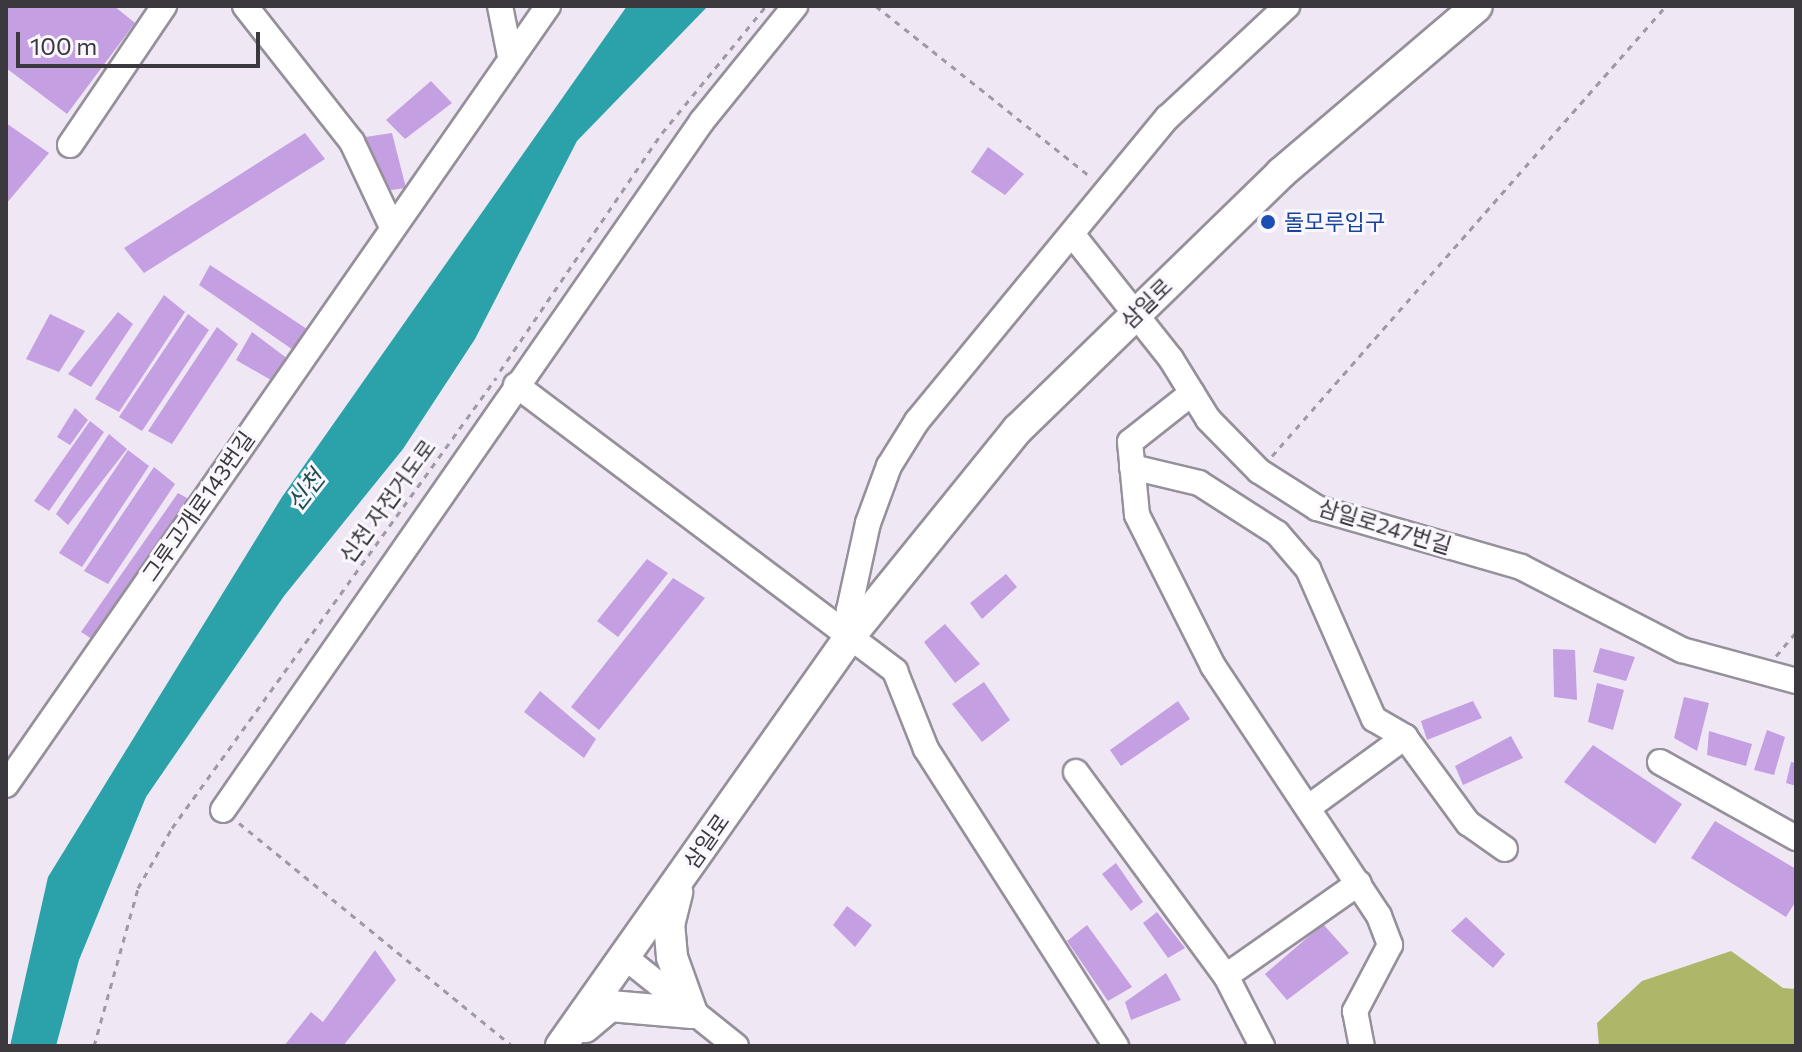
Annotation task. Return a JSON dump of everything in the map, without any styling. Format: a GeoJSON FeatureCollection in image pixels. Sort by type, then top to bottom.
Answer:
{"type":"FeatureCollection","features":[{"type":"Feature","properties":{"kind":"main road","name":"삼일로"},"geometry":{"type":"LineString","coordinates":[[562,1046],[851,635],[1018,429],[1281,173],[1477,6]]}},
{"type":"Feature","properties":{"kind":"main road"},"geometry":{"type":"LineString","coordinates":[[562,1046],[610,1006],[692,1013],[672,957],[669,925],[680,878]]}},
{"type":"Feature","properties":{"kind":"street"},"geometry":{"type":"LineString","coordinates":[[70,145],[164,6]]}},
{"type":"Feature","properties":{"kind":"street"},"geometry":{"type":"LineString","coordinates":[[245,6],[352,142],[392,227]]}},
{"type":"Feature","properties":{"kind":"street"},"geometry":{"type":"LineString","coordinates":[[500,6],[510,56]]}},
{"type":"Feature","properties":{"kind":"street","name":"그루고개로143번길"},"geometry":{"type":"LineString","coordinates":[[6,785],[510,56],[548,6]]}},
{"type":"Feature","properties":{"kind":"street"},"geometry":{"type":"LineString","coordinates":[[223,810],[702,121],[795,6]]}},
{"type":"Feature","properties":{"kind":"street","name":"삼일로"},"geometry":{"type":"LineString","coordinates":[[851,635],[861,551],[889,466],[931,401],[1072,234],[1105,188],[1168,117],[1287,6]]}},
{"type":"Feature","properties":{"kind":"street","name":"삼일로247번길"},"geometry":{"type":"LineString","coordinates":[[1072,234],[1135,313],[1192,393],[1259,471],[1317,508],[1521,567],[1682,650],[1796,681]]}},
{"type":"Feature","properties":{"kind":"street"},"geometry":{"type":"LineString","coordinates":[[516,385],[895,671],[926,749],[1116,1046]]}},
{"type":"Feature","properties":{"kind":"street"},"geometry":{"type":"LineString","coordinates":[[1192,393],[1130,442],[1137,515],[1213,666],[1359,883],[1390,945],[1355,1011],[1356,1045]]}},
{"type":"Feature","properties":{"kind":"street"},"geometry":{"type":"LineString","coordinates":[[1132,467],[1199,483],[1277,533],[1308,569],[1374,719],[1405,737],[1468,823],[1505,849]]}},
{"type":"Feature","properties":{"kind":"street"},"geometry":{"type":"LineString","coordinates":[[1309,807],[1405,737]]}},
{"type":"Feature","properties":{"kind":"street"},"geometry":{"type":"LineString","coordinates":[[1660,762],[1796,838]]}},
{"type":"Feature","properties":{"kind":"street"},"geometry":{"type":"LineString","coordinates":[[1076,772],[1226,976],[1262,1046]]}},
{"type":"Feature","properties":{"kind":"street"},"geometry":{"type":"LineString","coordinates":[[1226,976],[1359,883]]}},
{"type":"Feature","properties":{"kind":"street"},"geometry":{"type":"LineString","coordinates":[[626,958],[736,1046]]}},
{"type":"Feature","properties":{"kind":"path","name":"신천 자전거도로"},"geometry":{"type":"LineString","coordinates":[[94,1046],[138,888],[172,828],[479,403],[662,133],[766,6]]}},
{"type":"Feature","properties":{"kind":"path"},"geometry":{"type":"LineString","coordinates":[[876,6],[1105,188]]}},
{"type":"Feature","properties":{"kind":"path"},"geometry":{"type":"LineString","coordinates":[[1259,471],[1666,6]]}},
{"type":"Feature","properties":{"kind":"path"},"geometry":{"type":"LineString","coordinates":[[1764,672],[1796,632]]}},
{"type":"Feature","properties":{"kind":"path"},"geometry":{"type":"LineString","coordinates":[[223,810],[512,1046]]}},
{"type":"Feature","properties":{"kind":"green space"},"geometry":{"type":"Polygon","coordinates":[[[1731,951],[1783,988],[1796,989],[1796,1046],[1599,1046],[1597,1023],[1642,981],[1731,951]]]}},
{"type":"Feature","properties":{"kind":"water","name":"신천"},"geometry":{"type":"Polygon","coordinates":[[[627,6],[708,6],[577,141],[475,339],[403,449],[284,596],[146,797],[79,960],[56,1046],[10,1046],[48,877],[282,497],[627,6]]]}},
{"type":"Feature","properties":{"kind":"building"},"geometry":{"type":"Polygon","coordinates":[[[6,6],[114,6],[135,23],[67,114],[6,68],[6,6]]]}},
{"type":"Feature","properties":{"kind":"building"},"geometry":{"type":"Polygon","coordinates":[[[431,81],[452,103],[405,139],[386,120],[431,81]]]}},
{"type":"Feature","properties":{"kind":"building"},"geometry":{"type":"Polygon","coordinates":[[[6,123],[49,153],[6,204],[6,123]]]}},
{"type":"Feature","properties":{"kind":"building"},"geometry":{"type":"Polygon","coordinates":[[[305,133],[325,159],[144,273],[124,248],[305,133]]]}},
{"type":"Feature","properties":{"kind":"building"},"geometry":{"type":"Polygon","coordinates":[[[392,133],[406,188],[383,191],[365,137],[392,133]]]}},
{"type":"Feature","properties":{"kind":"building"},"geometry":{"type":"Polygon","coordinates":[[[988,147],[1024,174],[1005,195],[971,172],[988,147]]]}},
{"type":"Feature","properties":{"kind":"building"},"geometry":{"type":"Polygon","coordinates":[[[210,265],[310,331],[296,352],[199,285],[210,265]]]}},
{"type":"Feature","properties":{"kind":"building"},"geometry":{"type":"Polygon","coordinates":[[[164,295],[185,312],[119,412],[95,399],[164,295]]]}},
{"type":"Feature","properties":{"kind":"building"},"geometry":{"type":"Polygon","coordinates":[[[118,312],[133,324],[91,387],[68,374],[118,312]]]}},
{"type":"Feature","properties":{"kind":"building"},"geometry":{"type":"Polygon","coordinates":[[[50,314],[85,331],[59,372],[26,359],[50,314]]]}},
{"type":"Feature","properties":{"kind":"building"},"geometry":{"type":"Polygon","coordinates":[[[188,314],[209,330],[142,431],[119,417],[188,314]]]}},
{"type":"Feature","properties":{"kind":"building"},"geometry":{"type":"Polygon","coordinates":[[[217,327],[238,344],[172,444],[148,431],[217,327]]]}},
{"type":"Feature","properties":{"kind":"building"},"geometry":{"type":"Polygon","coordinates":[[[252,332],[288,359],[271,380],[236,360],[252,332]]]}},
{"type":"Feature","properties":{"kind":"building"},"geometry":{"type":"Polygon","coordinates":[[[75,408],[88,420],[70,445],[57,437],[75,408]]]}},
{"type":"Feature","properties":{"kind":"building"},"geometry":{"type":"Polygon","coordinates":[[[90,421],[104,432],[49,511],[34,501],[90,421]]]}},
{"type":"Feature","properties":{"kind":"building"},"geometry":{"type":"Polygon","coordinates":[[[109,434],[127,449],[68,525],[56,514],[109,434]]]}},
{"type":"Feature","properties":{"kind":"building"},"geometry":{"type":"Polygon","coordinates":[[[128,450],[149,466],[82,567],[59,553],[128,450]]]}},
{"type":"Feature","properties":{"kind":"building"},"geometry":{"type":"Polygon","coordinates":[[[154,467],[175,484],[108,584],[84,571],[154,467]]]}},
{"type":"Feature","properties":{"kind":"building"},"geometry":{"type":"Polygon","coordinates":[[[178,493],[194,502],[95,641],[81,632],[178,493]]]}},
{"type":"Feature","properties":{"kind":"building"},"geometry":{"type":"Polygon","coordinates":[[[647,559],[668,573],[618,637],[597,621],[647,559]]]}},
{"type":"Feature","properties":{"kind":"building"},"geometry":{"type":"Polygon","coordinates":[[[1006,574],[1017,587],[982,619],[970,603],[1006,574]]]}},
{"type":"Feature","properties":{"kind":"building"},"geometry":{"type":"Polygon","coordinates":[[[673,578],[705,598],[599,730],[571,707],[673,578]]]}},
{"type":"Feature","properties":{"kind":"building"},"geometry":{"type":"Polygon","coordinates":[[[945,624],[980,664],[955,683],[924,642],[945,624]]]}},
{"type":"Feature","properties":{"kind":"building"},"geometry":{"type":"Polygon","coordinates":[[[1600,648],[1635,657],[1626,681],[1593,672],[1600,648]]]}},
{"type":"Feature","properties":{"kind":"building"},"geometry":{"type":"Polygon","coordinates":[[[1553,649],[1575,650],[1577,700],[1554,697],[1553,649]]]}},
{"type":"Feature","properties":{"kind":"building"},"geometry":{"type":"Polygon","coordinates":[[[984,682],[1010,720],[982,742],[952,704],[984,682]]]}},
{"type":"Feature","properties":{"kind":"building"},"geometry":{"type":"Polygon","coordinates":[[[1597,683],[1624,690],[1613,730],[1588,722],[1597,683]]]}},
{"type":"Feature","properties":{"kind":"building"},"geometry":{"type":"Polygon","coordinates":[[[540,691],[596,739],[584,758],[524,712],[540,691]]]}},
{"type":"Feature","properties":{"kind":"building"},"geometry":{"type":"Polygon","coordinates":[[[1684,697],[1709,703],[1697,751],[1674,738],[1684,697]]]}},
{"type":"Feature","properties":{"kind":"building"},"geometry":{"type":"Polygon","coordinates":[[[1178,701],[1190,719],[1121,766],[1110,750],[1178,701]]]}},
{"type":"Feature","properties":{"kind":"building"},"geometry":{"type":"Polygon","coordinates":[[[1473,701],[1482,718],[1427,740],[1421,721],[1473,701]]]}},
{"type":"Feature","properties":{"kind":"building"},"geometry":{"type":"Polygon","coordinates":[[[1767,730],[1785,737],[1774,775],[1754,770],[1767,730]]]}},
{"type":"Feature","properties":{"kind":"building"},"geometry":{"type":"Polygon","coordinates":[[[1709,731],[1752,744],[1746,766],[1707,755],[1709,731]]]}},
{"type":"Feature","properties":{"kind":"building"},"geometry":{"type":"Polygon","coordinates":[[[1511,736],[1523,758],[1463,785],[1455,766],[1511,736]]]}},
{"type":"Feature","properties":{"kind":"building"},"geometry":{"type":"Polygon","coordinates":[[[1593,745],[1682,804],[1655,844],[1564,782],[1593,745]]]}},
{"type":"Feature","properties":{"kind":"building"},"geometry":{"type":"Polygon","coordinates":[[[1791,762],[1796,763],[1796,786],[1786,783],[1791,762]]]}},
{"type":"Feature","properties":{"kind":"building"},"geometry":{"type":"Polygon","coordinates":[[[1715,821],[1796,869],[1796,901],[1786,917],[1691,858],[1715,821]]]}},
{"type":"Feature","properties":{"kind":"building"},"geometry":{"type":"Polygon","coordinates":[[[1116,863],[1143,902],[1131,911],[1102,874],[1116,863]]]}},
{"type":"Feature","properties":{"kind":"building"},"geometry":{"type":"Polygon","coordinates":[[[847,906],[872,925],[855,947],[833,925],[847,906]]]}},
{"type":"Feature","properties":{"kind":"building"},"geometry":{"type":"Polygon","coordinates":[[[1157,912],[1185,948],[1168,958],[1143,923],[1157,912]]]}},
{"type":"Feature","properties":{"kind":"building"},"geometry":{"type":"Polygon","coordinates":[[[1466,917],[1505,954],[1493,968],[1451,931],[1466,917]]]}},
{"type":"Feature","properties":{"kind":"building"},"geometry":{"type":"Polygon","coordinates":[[[1323,924],[1349,953],[1287,1000],[1265,974],[1323,924]]]}},
{"type":"Feature","properties":{"kind":"building"},"geometry":{"type":"Polygon","coordinates":[[[1087,925],[1132,987],[1108,1001],[1067,941],[1087,925]]]}},
{"type":"Feature","properties":{"kind":"building"},"geometry":{"type":"Polygon","coordinates":[[[375,950],[396,980],[343,1046],[284,1046],[311,1012],[323,1022],[375,950]]]}},
{"type":"Feature","properties":{"kind":"building"},"geometry":{"type":"Polygon","coordinates":[[[1166,973],[1181,1000],[1131,1020],[1125,1002],[1166,973]]]}},
{"type":"Feature","properties":{"kind":"place","name":"돌모루입구"},"geometry":{"type":"Point","coordinates":[1268,222]}}]}
